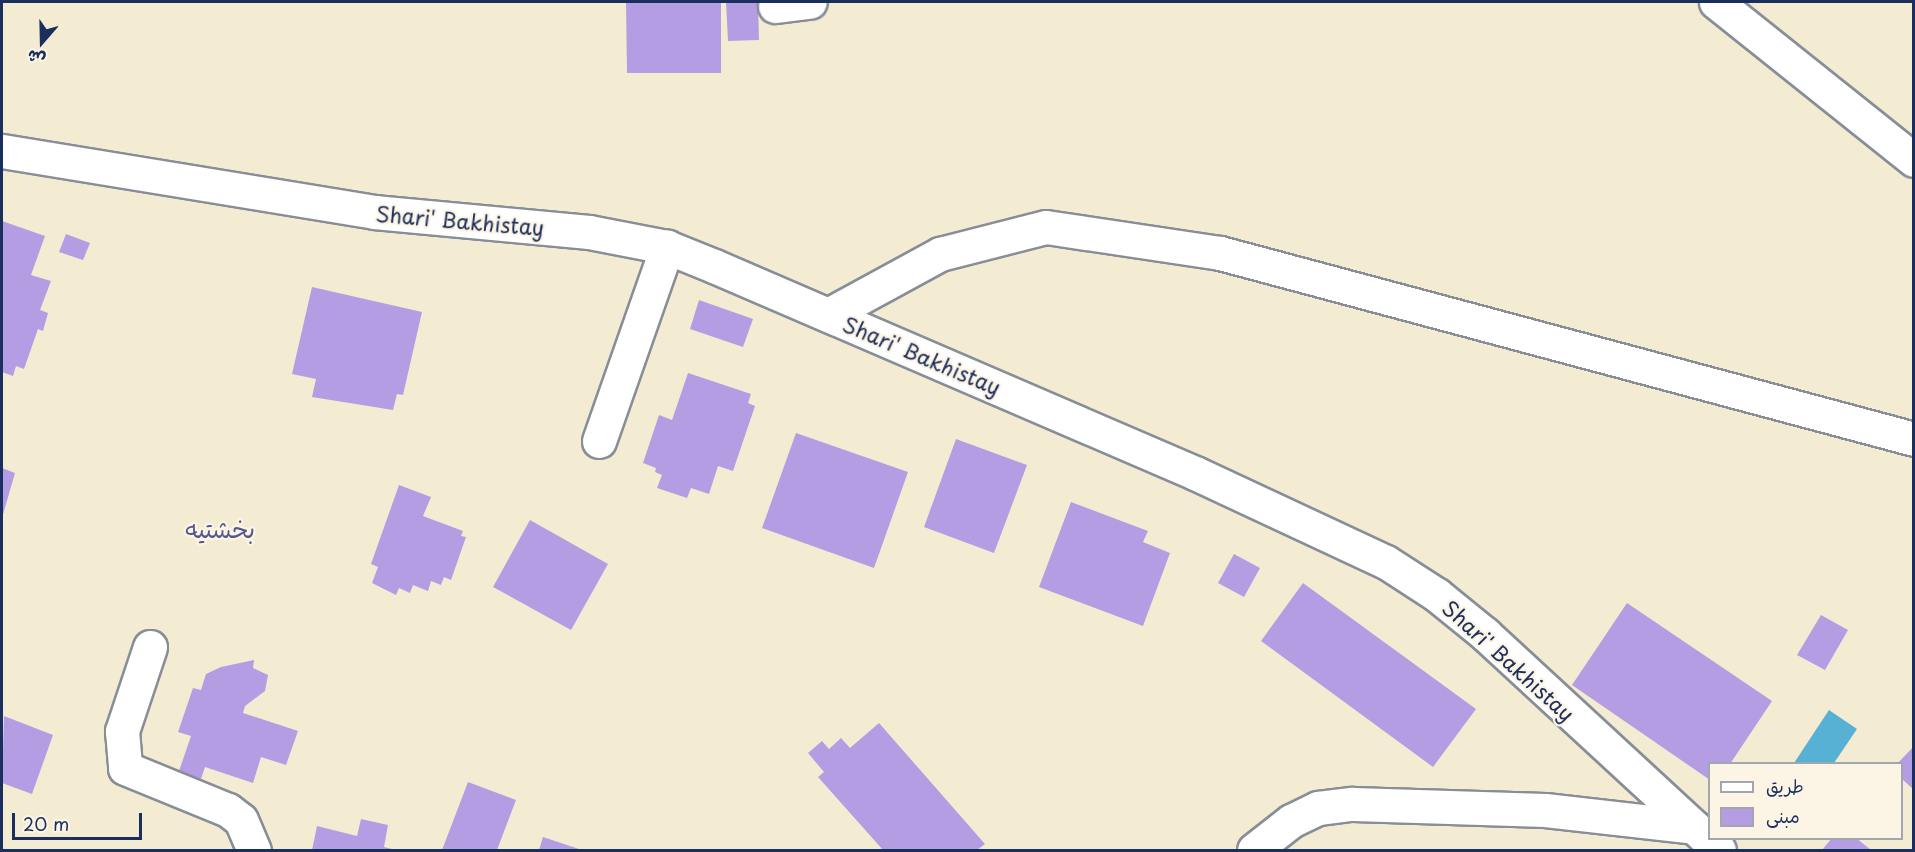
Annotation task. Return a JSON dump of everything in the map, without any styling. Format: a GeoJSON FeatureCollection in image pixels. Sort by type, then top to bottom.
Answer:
{"type":"FeatureCollection","features":[{"type":"Feature","properties":{"kind":"street"},"geometry":{"type":"LineString","coordinates":[[775,6],[810,2]]}},
{"type":"Feature","properties":{"kind":"street"},"geometry":{"type":"LineString","coordinates":[[1716,2],[1914,160]]}},
{"type":"Feature","properties":{"kind":"street","name":"Shari' Bakhistay"},"geometry":{"type":"LineString","coordinates":[[2,151],[275,198],[374,212],[589,232],[667,247],[1195,473],[1386,562],[1437,595],[1485,634],[1708,840]]}},
{"type":"Feature","properties":{"kind":"street"},"geometry":{"type":"LineString","coordinates":[[828,315],[940,254],[1046,227],[1220,253],[1914,439]]}},
{"type":"Feature","properties":{"kind":"street"},"geometry":{"type":"LineString","coordinates":[[599,441],[667,247]]}},
{"type":"Feature","properties":{"kind":"street"},"geometry":{"type":"LineString","coordinates":[[150,647],[122,731],[124,768],[228,810],[241,820],[254,850]]}},
{"type":"Feature","properties":{"kind":"street"},"geometry":{"type":"LineString","coordinates":[[1254,850],[1290,821],[1318,808],[1353,804],[1545,810],[1694,827]]}},
{"type":"Feature","properties":{"kind":"water"},"geometry":{"type":"Polygon","coordinates":[[[1829,710],[1857,729],[1835,762],[1795,762],[1829,710]]]}},
{"type":"Feature","properties":{"kind":"building"},"geometry":{"type":"Polygon","coordinates":[[[626,2],[721,2],[721,73],[627,73],[626,2]]]}},
{"type":"Feature","properties":{"kind":"building"},"geometry":{"type":"Polygon","coordinates":[[[726,2],[758,2],[759,40],[728,41],[726,2]]]}},
{"type":"Feature","properties":{"kind":"building"},"geometry":{"type":"Polygon","coordinates":[[[2,221],[45,236],[31,275],[51,281],[40,310],[48,313],[43,331],[38,329],[24,369],[16,366],[13,376],[2,372],[2,221]]]}},
{"type":"Feature","properties":{"kind":"building"},"geometry":{"type":"Polygon","coordinates":[[[66,234],[90,243],[83,260],[59,252],[66,234]]]}},
{"type":"Feature","properties":{"kind":"building"},"geometry":{"type":"Polygon","coordinates":[[[312,287],[422,312],[403,395],[397,394],[393,410],[312,397],[316,379],[292,374],[312,287]]]}},
{"type":"Feature","properties":{"kind":"building"},"geometry":{"type":"Polygon","coordinates":[[[699,300],[753,319],[743,347],[690,329],[699,300]]]}},
{"type":"Feature","properties":{"kind":"building"},"geometry":{"type":"Polygon","coordinates":[[[688,373],[751,394],[748,403],[755,406],[733,471],[718,466],[709,494],[691,488],[687,498],[657,488],[662,475],[655,472],[656,468],[643,463],[659,415],[672,420],[688,373]]]}},
{"type":"Feature","properties":{"kind":"building"},"geometry":{"type":"Polygon","coordinates":[[[796,433],[908,472],[874,568],[762,528],[796,433]]]}},
{"type":"Feature","properties":{"kind":"building"},"geometry":{"type":"Polygon","coordinates":[[[956,439],[1027,465],[994,553],[924,527],[956,439]]]}},
{"type":"Feature","properties":{"kind":"building"},"geometry":{"type":"Polygon","coordinates":[[[2,468],[15,473],[2,518],[2,468]]]}},
{"type":"Feature","properties":{"kind":"building"},"geometry":{"type":"Polygon","coordinates":[[[399,485],[431,497],[423,516],[463,531],[461,536],[466,537],[451,580],[444,577],[441,585],[431,581],[428,591],[413,585],[410,593],[399,588],[396,595],[372,583],[378,567],[371,564],[399,485]]]}},
{"type":"Feature","properties":{"kind":"building"},"geometry":{"type":"Polygon","coordinates":[[[1071,502],[1148,531],[1143,542],[1170,553],[1143,626],[1039,587],[1071,502]]]}},
{"type":"Feature","properties":{"kind":"building"},"geometry":{"type":"Polygon","coordinates":[[[530,520],[608,564],[571,630],[493,587],[530,520]]]}},
{"type":"Feature","properties":{"kind":"building"},"geometry":{"type":"Polygon","coordinates":[[[1234,554],[1260,568],[1244,597],[1218,583],[1234,554]]]}},
{"type":"Feature","properties":{"kind":"building"},"geometry":{"type":"Polygon","coordinates":[[[1303,583],[1476,709],[1433,767],[1261,641],[1303,583]]]}},
{"type":"Feature","properties":{"kind":"building"},"geometry":{"type":"Polygon","coordinates":[[[1627,603],[1772,701],[1731,762],[1708,762],[1708,779],[1572,685],[1627,603]]]}},
{"type":"Feature","properties":{"kind":"building"},"geometry":{"type":"Polygon","coordinates":[[[1821,615],[1848,630],[1825,670],[1797,655],[1821,615]]]}},
{"type":"Feature","properties":{"kind":"building"},"geometry":{"type":"Polygon","coordinates":[[[254,660],[253,668],[268,675],[265,691],[245,706],[243,713],[298,731],[286,765],[261,757],[253,783],[205,767],[201,779],[179,771],[191,736],[178,732],[193,688],[201,690],[206,674],[221,667],[254,660]]]}},
{"type":"Feature","properties":{"kind":"building"},"geometry":{"type":"Polygon","coordinates":[[[4,716],[53,735],[32,794],[2,783],[4,716]]]}},
{"type":"Feature","properties":{"kind":"building"},"geometry":{"type":"Polygon","coordinates":[[[879,723],[985,844],[977,850],[883,850],[818,777],[824,772],[808,753],[822,741],[829,749],[841,738],[850,748],[879,723]]]}},
{"type":"Feature","properties":{"kind":"building"},"geometry":{"type":"Polygon","coordinates":[[[1914,746],[1914,790],[1903,780],[1903,762],[1899,762],[1914,746]]]}},
{"type":"Feature","properties":{"kind":"building"},"geometry":{"type":"Polygon","coordinates":[[[468,782],[516,800],[497,850],[442,850],[468,782]]]}},
{"type":"Feature","properties":{"kind":"building"},"geometry":{"type":"Polygon","coordinates":[[[361,819],[388,825],[384,847],[396,850],[312,850],[317,826],[357,836],[361,819]]]}},
{"type":"Feature","properties":{"kind":"building"},"geometry":{"type":"Polygon","coordinates":[[[543,837],[582,850],[539,850],[543,837]]]}},
{"type":"Feature","properties":{"kind":"building"},"geometry":{"type":"Polygon","coordinates":[[[1830,840],[1858,840],[1871,850],[1822,850],[1830,840]]]}},
{"type":"Feature","properties":{"kind":"district","name":"بخشتيه"},"geometry":{"type":"Point","coordinates":[220,529]}}]}
